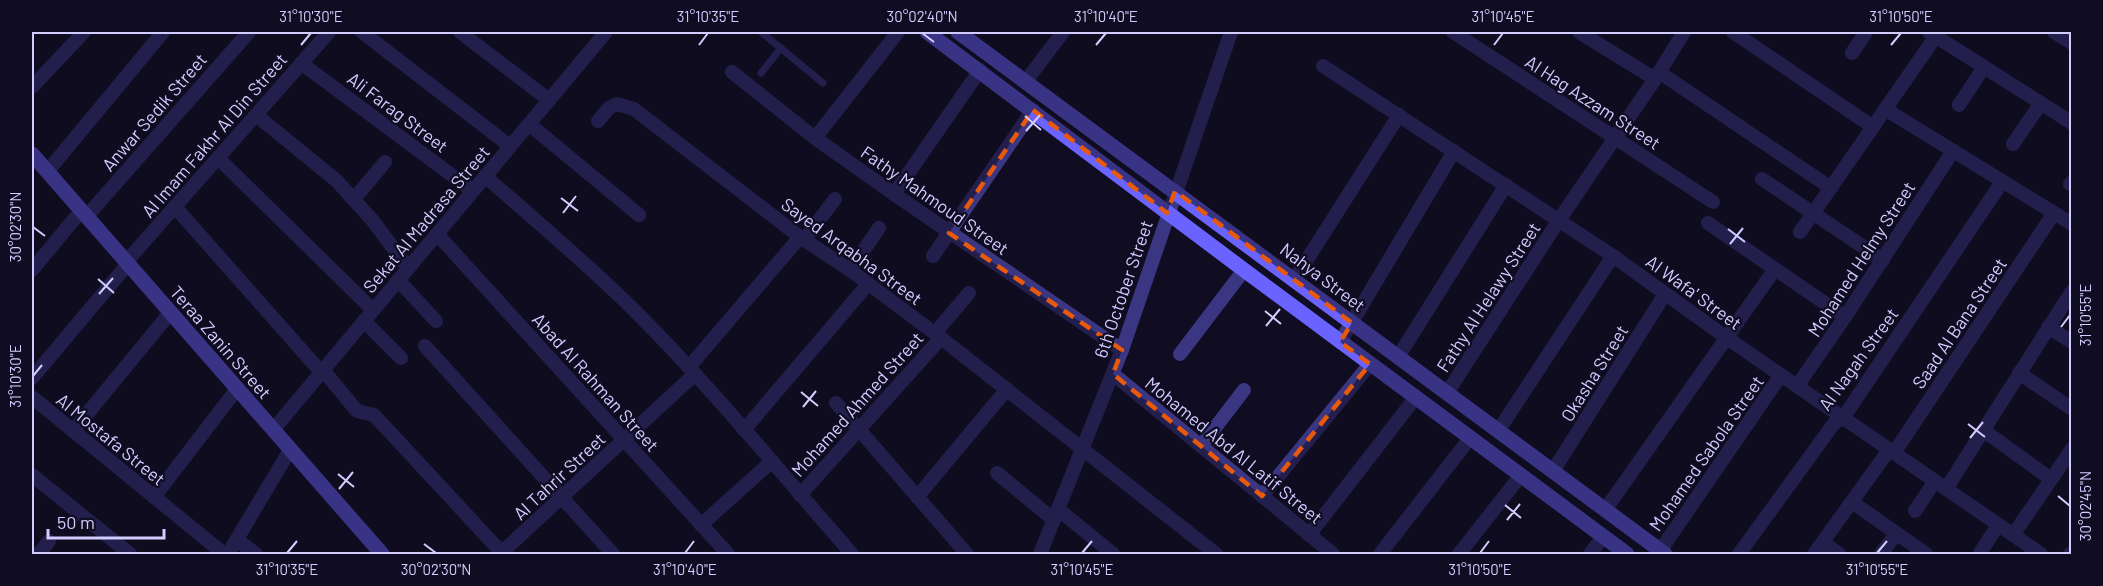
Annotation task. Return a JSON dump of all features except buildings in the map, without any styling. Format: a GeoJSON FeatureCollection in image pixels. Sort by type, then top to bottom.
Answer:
{"type":"FeatureCollection","features":[{"type":"Feature","properties":{"kind":"main road"},"geometry":{"type":"LineString","coordinates":[[927,32],[1628,555]]}},
{"type":"Feature","properties":{"kind":"main road"},"geometry":{"type":"LineString","coordinates":[[947,46],[958,32]]}},
{"type":"Feature","properties":{"kind":"main road","name":"Nahya Street"},"geometry":{"type":"LineString","coordinates":[[958,32],[1662,553]]}},
{"type":"Feature","properties":{"kind":"main road","name":"Teraa Zanin Street"},"geometry":{"type":"LineString","coordinates":[[32,154],[382,555]]}},
{"type":"Feature","properties":{"kind":"street"},"geometry":{"type":"LineString","coordinates":[[32,87],[84,32]]}},
{"type":"Feature","properties":{"kind":"street"},"geometry":{"type":"LineString","coordinates":[[47,172],[163,32]]}},
{"type":"Feature","properties":{"kind":"street","name":"Anwar Sedik Street"},"geometry":{"type":"LineString","coordinates":[[32,270],[249,32]]}},
{"type":"Feature","properties":{"kind":"street","name":"Al Imam Fakhr Al Din Street"},"geometry":{"type":"LineString","coordinates":[[32,378],[175,207],[329,32]]}},
{"type":"Feature","properties":{"kind":"street"},"geometry":{"type":"LineString","coordinates":[[362,32],[510,146]]}},
{"type":"Feature","properties":{"kind":"street"},"geometry":{"type":"LineString","coordinates":[[460,32],[549,100]]}},
{"type":"Feature","properties":{"kind":"street","name":"Sekat Al Madrasa Street"},"geometry":{"type":"LineString","coordinates":[[273,430],[606,32]]}},
{"type":"Feature","properties":{"kind":"street"},"geometry":{"type":"LineString","coordinates":[[815,138],[898,32]]}},
{"type":"Feature","properties":{"kind":"street"},"geometry":{"type":"LineString","coordinates":[[1026,81],[1063,32]]}},
{"type":"Feature","properties":{"kind":"street","name":"6th October Street"},"geometry":{"type":"LineString","coordinates":[[1040,555],[1122,350],[1167,213],[1231,32]]}},
{"type":"Feature","properties":{"kind":"street","name":"Al Hag Azzam Street"},"geometry":{"type":"LineString","coordinates":[[1453,32],[1713,202]]}},
{"type":"Feature","properties":{"kind":"street"},"geometry":{"type":"LineString","coordinates":[[1579,32],[1657,75],[1831,188]]}},
{"type":"Feature","properties":{"kind":"street"},"geometry":{"type":"LineString","coordinates":[[1733,32],[1873,127]]}},
{"type":"Feature","properties":{"kind":"street"},"geometry":{"type":"LineString","coordinates":[[1852,53],[1866,32]]}},
{"type":"Feature","properties":{"kind":"street"},"geometry":{"type":"LineString","coordinates":[[2054,32],[2072,43]]}},
{"type":"Feature","properties":{"kind":"street","name":"Fathy Al Helawy Street"},"geometry":{"type":"LineString","coordinates":[[1448,393],[1558,220],[1657,75],[1680,33]]}},
{"type":"Feature","properties":{"kind":"street"},"geometry":{"type":"LineString","coordinates":[[1800,232],[1873,127],[1933,34],[2072,123]]}},
{"type":"Feature","properties":{"kind":"street","name":"Ali Farag Street"},"geometry":{"type":"LineString","coordinates":[[302,63],[473,191]]}},
{"type":"Feature","properties":{"kind":"street","name":"Al Wafa' Street"},"geometry":{"type":"LineString","coordinates":[[1323,66],[1613,256],[1727,338],[2041,555]]}},
{"type":"Feature","properties":{"kind":"street"},"geometry":{"type":"LineString","coordinates":[[1959,105],[1984,67]]}},
{"type":"Feature","properties":{"kind":"street"},"geometry":{"type":"LineString","coordinates":[[894,194],[980,70]]}},
{"type":"Feature","properties":{"kind":"street","name":"Fathy Mahmoud Street"},"geometry":{"type":"LineString","coordinates":[[732,72],[815,138],[949,233],[1122,350]]}},
{"type":"Feature","properties":{"kind":"street"},"geometry":{"type":"LineString","coordinates":[[2013,144],[2041,103]]}},
{"type":"Feature","properties":{"kind":"street","name":"Sayed Arqabha Street"},"geometry":{"type":"LineString","coordinates":[[598,121],[609,108],[617,104],[634,108],[802,238],[850,270],[938,335],[1216,555]]}},
{"type":"Feature","properties":{"kind":"street"},"geometry":{"type":"LineString","coordinates":[[1885,109],[2072,224]]}},
{"type":"Feature","properties":{"kind":"street"},"geometry":{"type":"LineString","coordinates":[[933,256],[1033,110]]}},
{"type":"Feature","properties":{"kind":"street"},"geometry":{"type":"LineString","coordinates":[[256,115],[337,181],[408,268]]}},
{"type":"Feature","properties":{"kind":"street"},"geometry":{"type":"LineString","coordinates":[[1294,280],[1399,115]]}},
{"type":"Feature","properties":{"kind":"street"},"geometry":{"type":"LineString","coordinates":[[529,124],[639,215]]}},
{"type":"Feature","properties":{"kind":"street"},"geometry":{"type":"LineString","coordinates":[[1340,342],[1454,151]]}},
{"type":"Feature","properties":{"kind":"street","name":"Mohamed Helmy Street"},"geometry":{"type":"LineString","coordinates":[[1797,386],[1883,260],[1953,151]]}},
{"type":"Feature","properties":{"kind":"street"},"geometry":{"type":"LineString","coordinates":[[218,158],[369,316],[401,358]]}},
{"type":"Feature","properties":{"kind":"street"},"geometry":{"type":"LineString","coordinates":[[354,199],[385,162]]}},
{"type":"Feature","properties":{"kind":"street"},"geometry":{"type":"LineString","coordinates":[[485,176],[586,264],[637,313],[692,370],[852,555]]}},
{"type":"Feature","properties":{"kind":"street"},"geometry":{"type":"LineString","coordinates":[[1762,179],[1883,260]]}},
{"type":"Feature","properties":{"kind":"street","name":"Al Nagah Street"},"geometry":{"type":"LineString","coordinates":[[1739,555],[1835,422],[1843,418],[2002,182]]}},
{"type":"Feature","properties":{"kind":"street"},"geometry":{"type":"LineString","coordinates":[[1398,357],[1506,185]]}},
{"type":"Feature","properties":{"kind":"street","name":"Al Tahrir Street"},"geometry":{"type":"LineString","coordinates":[[502,554],[624,440],[692,370],[835,199]]}},
{"type":"Feature","properties":{"kind":"street"},"geometry":{"type":"LineString","coordinates":[[175,207],[357,411],[374,415],[502,554]]}},
{"type":"Feature","properties":{"kind":"street","name":"Saad Al Bana Street"},"geometry":{"type":"LineString","coordinates":[[1814,555],[1891,451],[2054,213]]}},
{"type":"Feature","properties":{"kind":"street"},"geometry":{"type":"LineString","coordinates":[[1708,224],[1845,317]]}},
{"type":"Feature","properties":{"kind":"street"},"geometry":{"type":"LineString","coordinates":[[850,270],[879,228]]}},
{"type":"Feature","properties":{"kind":"street","name":"Abad Al Rahman Street"},"geometry":{"type":"LineString","coordinates":[[437,234],[728,555]]}},
{"type":"Feature","properties":{"kind":"street"},"geometry":{"type":"LineString","coordinates":[[1498,431],[1613,256]]}},
{"type":"Feature","properties":{"kind":"street"},"geometry":{"type":"LineString","coordinates":[[1605,510],[1775,269]]}},
{"type":"Feature","properties":{"kind":"street"},"geometry":{"type":"LineString","coordinates":[[1180,354],[1244,270]]}},
{"type":"Feature","properties":{"kind":"street"},"geometry":{"type":"LineString","coordinates":[[398,280],[436,321]]}},
{"type":"Feature","properties":{"kind":"street"},"geometry":{"type":"LineString","coordinates":[[744,430],[868,284]]}},
{"type":"Feature","properties":{"kind":"street"},"geometry":{"type":"LineString","coordinates":[[1915,511],[1940,485],[1983,430],[2072,291]]}},
{"type":"Feature","properties":{"kind":"street","name":"Mohamed Ahmed Street"},"geometry":{"type":"LineString","coordinates":[[800,495],[938,335],[969,293]]}},
{"type":"Feature","properties":{"kind":"street","name":"Okasha Street"},"geometry":{"type":"LineString","coordinates":[[1553,471],[1665,294]]}},
{"type":"Feature","properties":{"kind":"street"},"geometry":{"type":"LineString","coordinates":[[73,431],[170,313]]}},
{"type":"Feature","properties":{"kind":"street"},"geometry":{"type":"LineString","coordinates":[[2048,327],[2072,342]]}},
{"type":"Feature","properties":{"kind":"street"},"geometry":{"type":"LineString","coordinates":[[425,346],[613,555]]}},
{"type":"Feature","properties":{"kind":"street"},"geometry":{"type":"LineString","coordinates":[[1262,496],[1370,364]]}},
{"type":"Feature","properties":{"kind":"street"},"geometry":{"type":"LineString","coordinates":[[2019,373],[2072,409]]}},
{"type":"Feature","properties":{"kind":"street","name":"Mohamed Abd Al Latif Street"},"geometry":{"type":"LineString","coordinates":[[1113,374],[1333,555]]}},
{"type":"Feature","properties":{"kind":"street","name":"Mohamed Sabola Street"},"geometry":{"type":"LineString","coordinates":[[1662,553],[1781,375]]}},
{"type":"Feature","properties":{"kind":"street"},"geometry":{"type":"LineString","coordinates":[[154,497],[237,389]]}},
{"type":"Feature","properties":{"kind":"street"},"geometry":{"type":"LineString","coordinates":[[917,497],[1007,389]]}},
{"type":"Feature","properties":{"kind":"street"},"geometry":{"type":"LineString","coordinates":[[1201,446],[1244,390]]}},
{"type":"Feature","properties":{"kind":"street","name":"Al Mostafa Street"},"geometry":{"type":"LineString","coordinates":[[32,397],[226,555]]}},
{"type":"Feature","properties":{"kind":"street"},"geometry":{"type":"LineString","coordinates":[[1309,535],[1416,397]]}},
{"type":"Feature","properties":{"kind":"street"},"geometry":{"type":"LineString","coordinates":[[836,403],[967,555]]}},
{"type":"Feature","properties":{"kind":"street"},"geometry":{"type":"LineString","coordinates":[[1983,430],[2051,479]]}},
{"type":"Feature","properties":{"kind":"street"},"geometry":{"type":"LineString","coordinates":[[1380,555],[1470,438]]}},
{"type":"Feature","properties":{"kind":"street"},"geometry":{"type":"LineString","coordinates":[[2013,535],[2072,449]]}},
{"type":"Feature","properties":{"kind":"street"},"geometry":{"type":"LineString","coordinates":[[226,555],[290,450]]}},
{"type":"Feature","properties":{"kind":"street"},"geometry":{"type":"LineString","coordinates":[[701,525],[772,461]]}},
{"type":"Feature","properties":{"kind":"street"},"geometry":{"type":"LineString","coordinates":[[997,473],[1113,555]]}},
{"type":"Feature","properties":{"kind":"street"},"geometry":{"type":"LineString","coordinates":[[1459,555],[1521,475]]}},
{"type":"Feature","properties":{"kind":"street"},"geometry":{"type":"LineString","coordinates":[[32,476],[130,555]]}},
{"type":"Feature","properties":{"kind":"street"},"geometry":{"type":"LineString","coordinates":[[1852,502],[1926,555]]}},
{"type":"Feature","properties":{"kind":"street"},"geometry":{"type":"LineString","coordinates":[[1980,553],[1998,525]]}},
{"type":"Feature","properties":{"kind":"street"},"geometry":{"type":"LineString","coordinates":[[1881,555],[1896,534]]}},
{"type":"Feature","properties":{"kind":"street"},"geometry":{"type":"LineString","coordinates":[[1590,555],[1604,537]]}},
{"type":"Feature","properties":{"kind":"street"},"geometry":{"type":"LineString","coordinates":[[237,540],[256,555]]}},
{"type":"Feature","properties":{"kind":"street"},"geometry":{"type":"LineString","coordinates":[[39,555],[49,541]]}},
{"type":"Feature","properties":{"kind":"street"},"geometry":{"type":"LineString","coordinates":[[1823,543],[1839,555]]}},
{"type":"Feature","properties":{"kind":"lane"},"geometry":{"type":"LineString","coordinates":[[761,32],[823,83]]}},
{"type":"Feature","properties":{"kind":"lane"},"geometry":{"type":"LineString","coordinates":[[761,73],[781,48]]}},
{"type":"Feature","properties":{"kind":"highlighted area"},"geometry":{"type":"Polygon","coordinates":[[[1033,110],[1167,213],[1175,191],[1352,323],[1340,342],[1370,364],[1262,496],[1113,374],[1122,350],[949,233],[1033,110]]]}}]}
